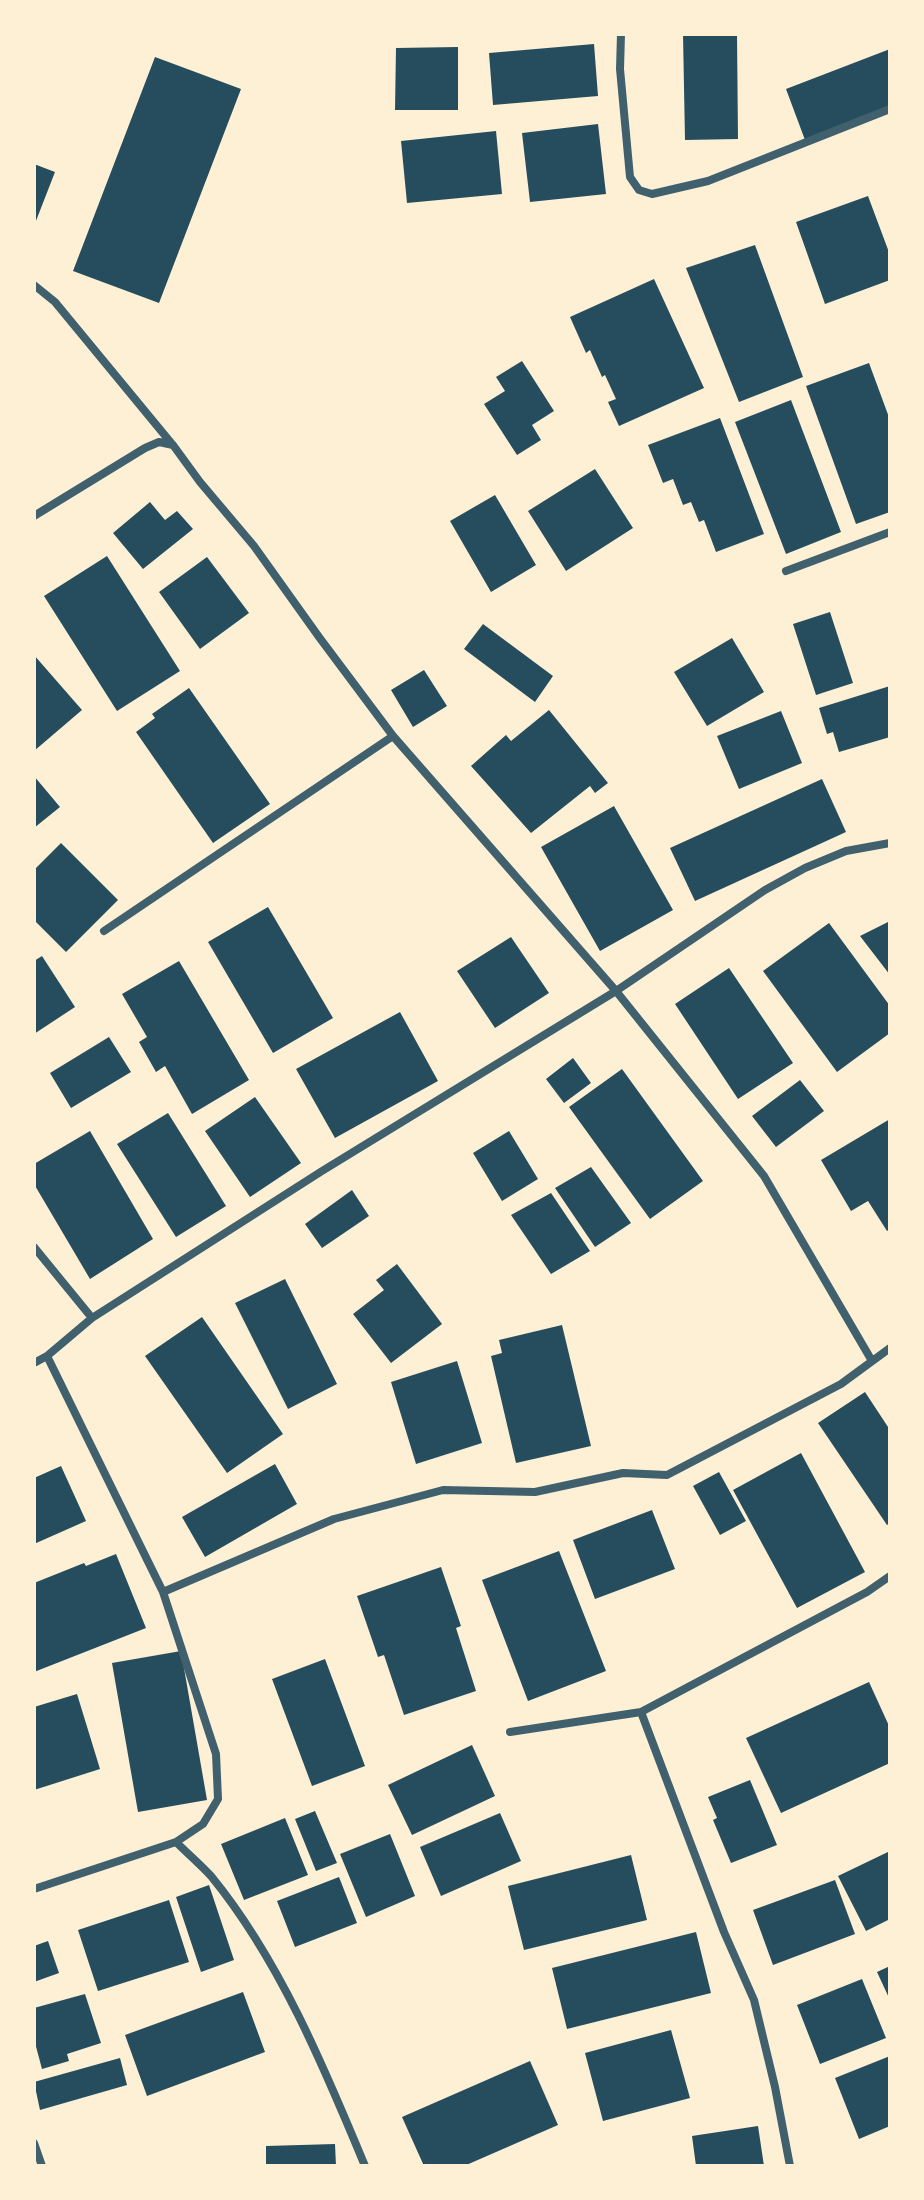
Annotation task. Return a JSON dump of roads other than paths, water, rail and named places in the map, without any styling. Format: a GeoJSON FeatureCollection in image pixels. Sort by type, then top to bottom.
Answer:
{"type":"FeatureCollection","features":[{"type":"Feature","properties":{"kind":"street"},"geometry":{"type":"LineString","coordinates":[[621,34],[622,97],[630,177],[639,190],[652,194],[708,181],[890,109]]}},
{"type":"Feature","properties":{"kind":"street"},"geometry":{"type":"LineString","coordinates":[[34,285],[55,302],[254,546],[393,736],[616,991],[764,1176],[872,1361]]}},
{"type":"Feature","properties":{"kind":"street"},"geometry":{"type":"LineString","coordinates":[[34,516],[145,448],[159,442],[173,445]]}},
{"type":"Feature","properties":{"kind":"street"},"geometry":{"type":"LineString","coordinates":[[786,571],[890,532]]}},
{"type":"Feature","properties":{"kind":"street"},"geometry":{"type":"LineString","coordinates":[[104,931],[393,736]]}},
{"type":"Feature","properties":{"kind":"street"},"geometry":{"type":"LineString","coordinates":[[34,1363],[47,1356],[92,1318],[322,1171],[616,991],[765,890],[805,868],[846,851],[890,843]]}},
{"type":"Feature","properties":{"kind":"street"},"geometry":{"type":"LineString","coordinates":[[34,1247],[92,1318]]}},
{"type":"Feature","properties":{"kind":"street"},"geometry":{"type":"LineString","coordinates":[[163,1592],[334,1519],[443,1490],[535,1492],[623,1473],[667,1475],[841,1384],[890,1348]]}},
{"type":"Feature","properties":{"kind":"street"},"geometry":{"type":"LineString","coordinates":[[34,1889],[176,1842],[203,1824],[218,1799],[216,1754],[163,1592],[47,1356]]}},
{"type":"Feature","properties":{"kind":"street"},"geometry":{"type":"LineString","coordinates":[[510,1732],[641,1712],[867,1592],[890,1576]]}},
{"type":"Feature","properties":{"kind":"street"},"geometry":{"type":"LineString","coordinates":[[641,1712],[724,1932],[754,2000],[790,2166]]}},
{"type":"Feature","properties":{"kind":"street"},"geometry":{"type":"LineString","coordinates":[[176,1842],[208,1873],[239,1912],[266,1954],[318,2058],[365,2166]]}},
{"type":"Feature","properties":{"kind":"street"},"geometry":{"type":"LineString","coordinates":[[34,2143],[42,2166]]}}]}
